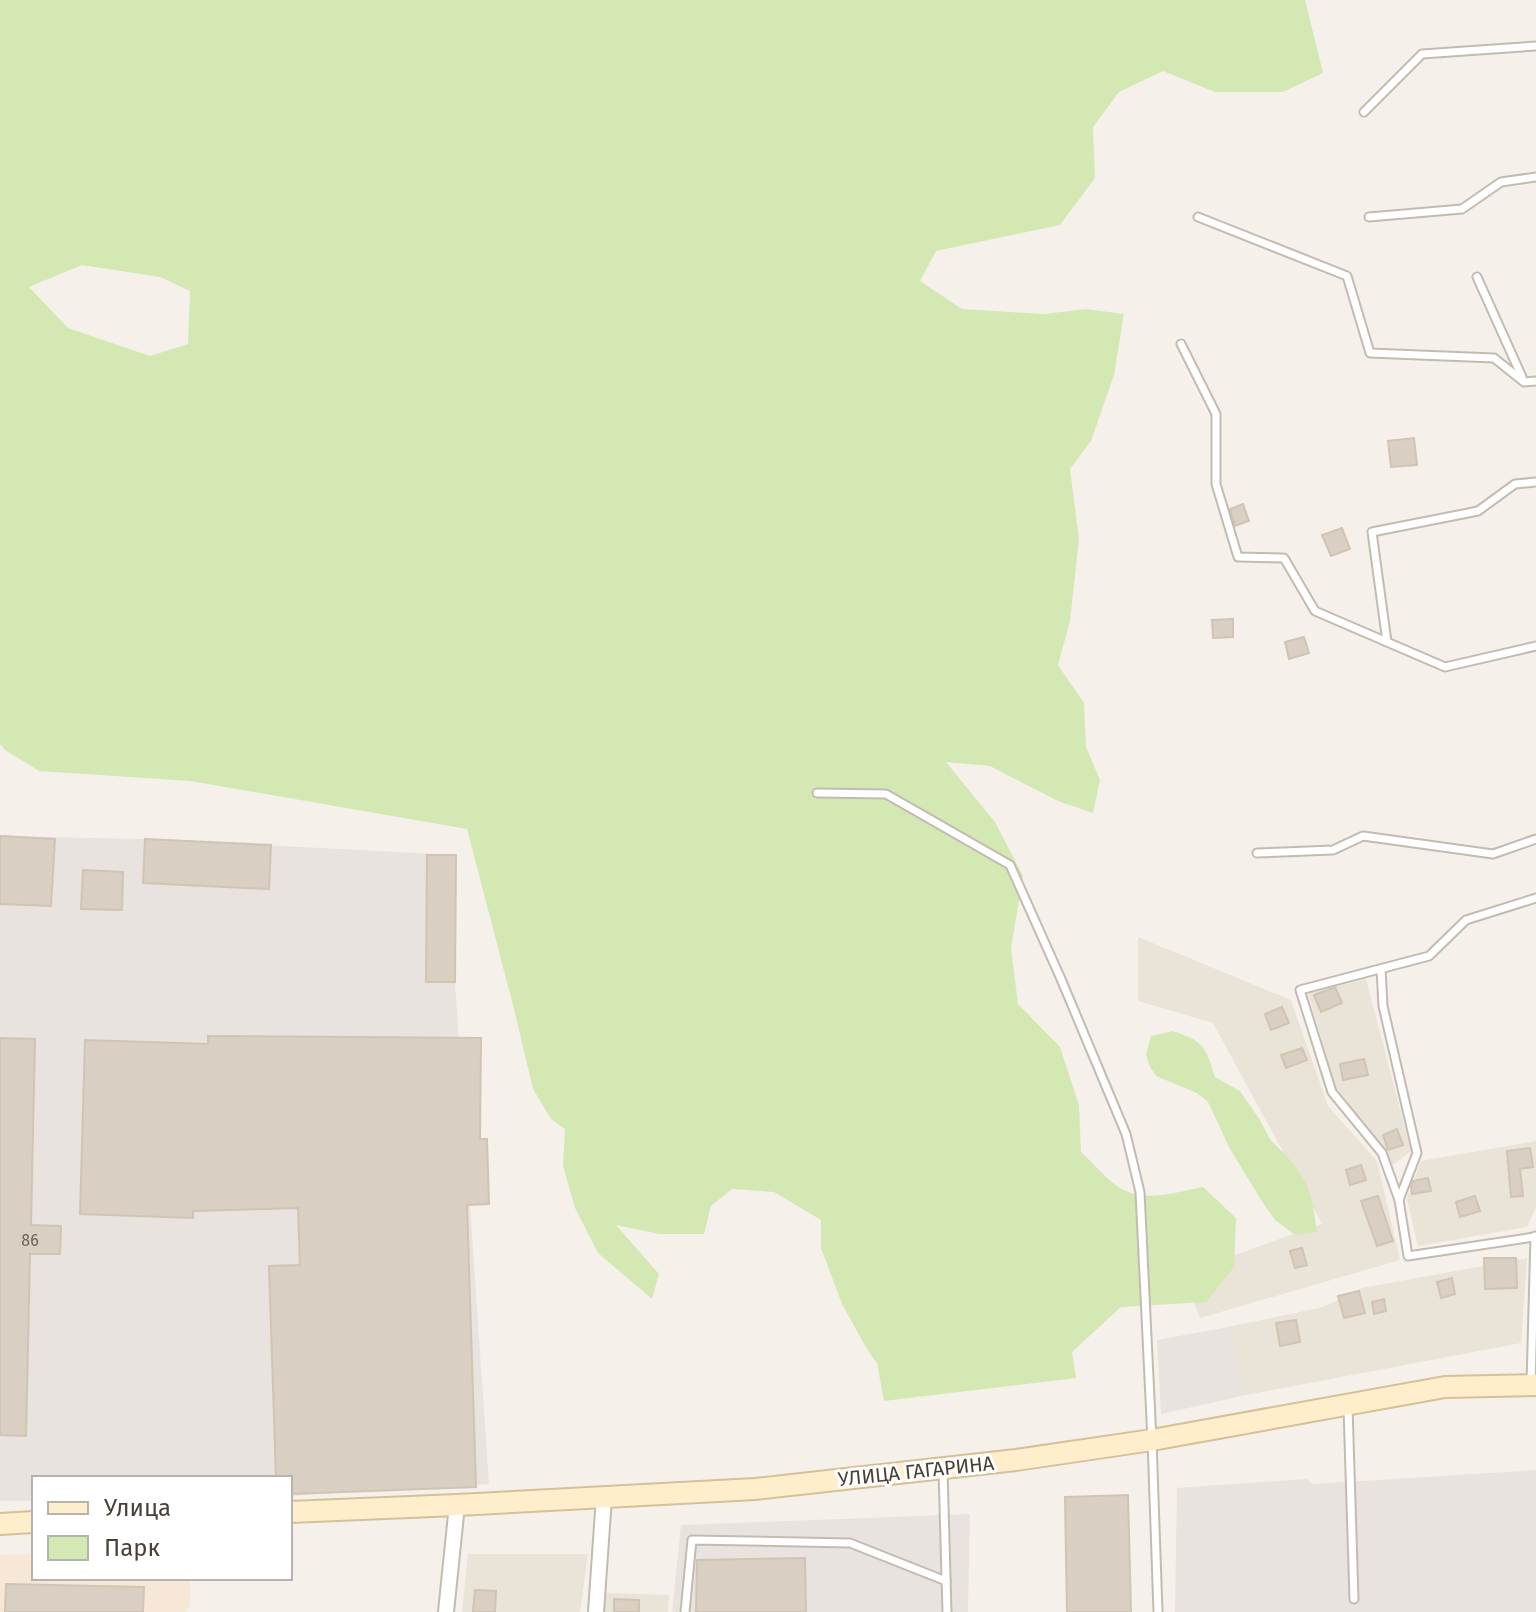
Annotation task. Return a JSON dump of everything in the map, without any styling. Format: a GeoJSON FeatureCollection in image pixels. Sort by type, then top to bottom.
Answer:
{"type":"FeatureCollection","features":[{"type":"Feature","properties":{"kind":"street","name":"УЛИЦА ГАГАРИНА"},"geometry":{"type":"LineString","coordinates":[[292,1512],[755,1489],[1016,1460],[1152,1440],[1445,1387],[1533,1385]]}},
{"type":"Feature","properties":{"kind":"street"},"geometry":{"type":"LineString","coordinates":[[596,1612],[604,1497]]}},
{"type":"Feature","properties":{"kind":"street"},"geometry":{"type":"LineString","coordinates":[[446,1612],[457,1505]]}},
{"type":"Feature","properties":{"kind":"street"},"geometry":{"type":"LineString","coordinates":[[0,1524],[32,1522]]}},
{"type":"Feature","properties":{"kind":"lane"},"geometry":{"type":"LineString","coordinates":[[1364,112],[1422,54],[1536,46]]}},
{"type":"Feature","properties":{"kind":"lane"},"geometry":{"type":"LineString","coordinates":[[1369,217],[1462,209],[1501,182],[1536,177]]}},
{"type":"Feature","properties":{"kind":"lane"},"geometry":{"type":"LineString","coordinates":[[1198,217],[1347,276],[1370,353],[1494,358],[1524,382],[1536,381]]}},
{"type":"Feature","properties":{"kind":"lane"},"geometry":{"type":"LineString","coordinates":[[1477,277],[1524,382]]}},
{"type":"Feature","properties":{"kind":"lane"},"geometry":{"type":"LineString","coordinates":[[1181,344],[1216,414],[1216,484],[1238,557],[1284,558],[1315,611],[1445,667],[1536,646]]}},
{"type":"Feature","properties":{"kind":"lane"},"geometry":{"type":"LineString","coordinates":[[1387,642],[1372,532],[1478,511],[1515,484],[1536,482]]}},
{"type":"Feature","properties":{"kind":"lane"},"geometry":{"type":"LineString","coordinates":[[817,793],[886,794],[1010,865],[1126,1134],[1140,1192],[1158,1612]]}},
{"type":"Feature","properties":{"kind":"lane"},"geometry":{"type":"LineString","coordinates":[[1257,853],[1333,850],[1363,836],[1493,854],[1536,839]]}},
{"type":"Feature","properties":{"kind":"lane"},"geometry":{"type":"LineString","coordinates":[[1533,1385],[1535,1236],[1408,1256],[1399,1200],[1382,1153],[1332,1092],[1300,990],[1429,956],[1466,920],[1536,898]]}},
{"type":"Feature","properties":{"kind":"lane"},"geometry":{"type":"LineString","coordinates":[[1381,969],[1383,1006],[1417,1153],[1399,1200]]}},
{"type":"Feature","properties":{"kind":"lane"},"geometry":{"type":"LineString","coordinates":[[1348,1405],[1354,1599]]}},
{"type":"Feature","properties":{"kind":"lane"},"geometry":{"type":"LineString","coordinates":[[943,1468],[947,1612]]}},
{"type":"Feature","properties":{"kind":"lane"},"geometry":{"type":"LineString","coordinates":[[685,1612],[692,1540],[850,1543],[946,1581]]}},
{"type":"Feature","properties":{"kind":"shaded area"},"geometry":{"type":"Polygon","coordinates":[[[0,836],[145,839],[456,855],[455,982],[489,1484],[292,1496],[292,1476],[32,1476],[32,1501],[0,1501],[0,836]]]}},
{"type":"Feature","properties":{"kind":"shaded area"},"geometry":{"type":"Polygon","coordinates":[[[1138,937],[1291,1000],[1328,1106],[1377,1161],[1400,1260],[1200,1318],[1182,1274],[1322,1224],[1213,1023],[1138,1001],[1138,937]]]}},
{"type":"Feature","properties":{"kind":"shaded area"},"geometry":{"type":"Polygon","coordinates":[[[1366,979],[1411,1151],[1393,1165],[1336,1087],[1308,993],[1366,979]]]}},
{"type":"Feature","properties":{"kind":"shaded area"},"geometry":{"type":"Polygon","coordinates":[[[1536,1141],[1536,1207],[1527,1227],[1418,1246],[1407,1199],[1421,1161],[1536,1141]]]}},
{"type":"Feature","properties":{"kind":"shaded area"},"geometry":{"type":"Polygon","coordinates":[[[1527,1258],[1521,1343],[1246,1395],[1228,1327],[1323,1307],[1362,1288],[1527,1258]]]}},
{"type":"Feature","properties":{"kind":"shaded area"},"geometry":{"type":"Polygon","coordinates":[[[1228,1327],[1246,1395],[1161,1414],[1157,1340],[1228,1327]]]}},
{"type":"Feature","properties":{"kind":"shaded area"},"geometry":{"type":"Polygon","coordinates":[[[1536,1470],[1536,1612],[1175,1612],[1177,1488],[1306,1479],[1313,1484],[1536,1470]]]}},
{"type":"Feature","properties":{"kind":"shaded area"},"geometry":{"type":"Polygon","coordinates":[[[970,1514],[968,1612],[672,1612],[681,1525],[970,1514]]]}},
{"type":"Feature","properties":{"kind":"shaded area"},"geometry":{"type":"Polygon","coordinates":[[[32,1554],[32,1580],[190,1580],[190,1606],[184,1612],[0,1612],[0,1555],[32,1554]]]}},
{"type":"Feature","properties":{"kind":"shaded area"},"geometry":{"type":"Polygon","coordinates":[[[468,1554],[588,1554],[580,1612],[462,1612],[468,1554]]]}},
{"type":"Feature","properties":{"kind":"shaded area"},"geometry":{"type":"Polygon","coordinates":[[[606,1593],[669,1595],[668,1612],[604,1612],[606,1593]]]}},
{"type":"Feature","properties":{"kind":"green space"},"geometry":{"type":"Polygon","coordinates":[[[0,0],[1305,0],[1323,73],[1283,92],[1215,92],[1163,71],[1119,92],[1093,127],[1095,178],[1060,225],[936,251],[920,281],[962,309],[1044,314],[1086,309],[1124,314],[1114,375],[1091,441],[1070,469],[1079,539],[1070,621],[1058,665],[1084,703],[1086,747],[1100,780],[1093,813],[1058,801],[990,766],[946,762],[995,822],[1023,876],[1011,948],[1018,1004],[1060,1047],[1079,1105],[1081,1152],[1123,1190],[1156,1196],[1203,1187],[1236,1218],[1234,1267],[1206,1302],[1121,1307],[1072,1352],[1076,1378],[884,1401],[877,1363],[842,1304],[821,1248],[821,1220],[774,1192],[732,1189],[711,1206],[704,1234],[659,1234],[616,1225],[659,1274],[652,1299],[598,1253],[575,1208],[563,1166],[565,1129],[551,1119],[533,1089],[467,829],[190,781],[39,771],[0,744],[0,0]],[[82,265],[29,287],[68,328],[150,356],[188,344],[190,291],[160,277],[82,265]]]}},
{"type":"Feature","properties":{"kind":"green space"},"geometry":{"type":"Polygon","coordinates":[[[1173,1031],[1202,1046],[1215,1077],[1240,1091],[1270,1139],[1292,1162],[1307,1184],[1317,1232],[1295,1235],[1275,1220],[1230,1149],[1208,1102],[1197,1093],[1156,1076],[1146,1054],[1151,1036],[1173,1031]]]}},
{"type":"Feature","properties":{"kind":"building"},"geometry":{"type":"Polygon","coordinates":[[[1414,438],[1417,465],[1391,467],[1388,441],[1414,438]]]}},
{"type":"Feature","properties":{"kind":"building"},"geometry":{"type":"Polygon","coordinates":[[[1243,504],[1249,521],[1235,526],[1230,509],[1243,504]]]}},
{"type":"Feature","properties":{"kind":"building"},"geometry":{"type":"Polygon","coordinates":[[[1342,528],[1350,549],[1331,556],[1322,535],[1342,528]]]}},
{"type":"Feature","properties":{"kind":"building"},"geometry":{"type":"Polygon","coordinates":[[[1233,619],[1233,637],[1213,638],[1212,620],[1233,619]]]}},
{"type":"Feature","properties":{"kind":"building"},"geometry":{"type":"Polygon","coordinates":[[[1304,637],[1309,653],[1289,659],[1285,642],[1304,637]]]}},
{"type":"Feature","properties":{"kind":"building"},"geometry":{"type":"Polygon","coordinates":[[[0,836],[55,839],[51,906],[0,904],[0,836]]]}},
{"type":"Feature","properties":{"kind":"building"},"geometry":{"type":"Polygon","coordinates":[[[145,839],[271,845],[269,889],[143,883],[145,839]]]}},
{"type":"Feature","properties":{"kind":"building"},"geometry":{"type":"Polygon","coordinates":[[[427,855],[456,855],[455,982],[426,982],[427,855]]]}},
{"type":"Feature","properties":{"kind":"building"},"geometry":{"type":"Polygon","coordinates":[[[83,870],[123,872],[122,910],[81,909],[83,870]]]}},
{"type":"Feature","properties":{"kind":"building"},"geometry":{"type":"Polygon","coordinates":[[[1335,987],[1342,1003],[1321,1012],[1314,995],[1335,987]]]}},
{"type":"Feature","properties":{"kind":"building"},"geometry":{"type":"Polygon","coordinates":[[[1282,1007],[1289,1023],[1271,1030],[1265,1014],[1282,1007]]]}},
{"type":"Feature","properties":{"kind":"building"},"geometry":{"type":"Polygon","coordinates":[[[208,1036],[481,1038],[480,1139],[487,1139],[489,1204],[467,1205],[476,1487],[292,1494],[292,1476],[276,1476],[269,1266],[300,1265],[298,1208],[193,1211],[193,1218],[80,1214],[85,1040],[208,1044],[208,1036]]]}},
{"type":"Feature","properties":{"kind":"building"},"geometry":{"type":"Polygon","coordinates":[[[0,1038],[35,1039],[31,1225],[61,1226],[60,1254],[30,1254],[26,1436],[0,1435],[0,1038]]]}},
{"type":"Feature","properties":{"kind":"building"},"geometry":{"type":"Polygon","coordinates":[[[1302,1048],[1307,1060],[1286,1068],[1281,1055],[1302,1048]]]}},
{"type":"Feature","properties":{"kind":"building"},"geometry":{"type":"Polygon","coordinates":[[[1364,1059],[1368,1075],[1343,1080],[1340,1064],[1364,1059]]]}},
{"type":"Feature","properties":{"kind":"building"},"geometry":{"type":"Polygon","coordinates":[[[1397,1129],[1403,1145],[1388,1150],[1383,1135],[1397,1129]]]}},
{"type":"Feature","properties":{"kind":"building"},"geometry":{"type":"Polygon","coordinates":[[[1530,1148],[1533,1167],[1520,1169],[1523,1196],[1511,1197],[1507,1151],[1530,1148]]]}},
{"type":"Feature","properties":{"kind":"building"},"geometry":{"type":"Polygon","coordinates":[[[1361,1165],[1366,1180],[1350,1185],[1346,1170],[1361,1165]]]}},
{"type":"Feature","properties":{"kind":"building"},"geometry":{"type":"Polygon","coordinates":[[[1428,1178],[1431,1191],[1412,1194],[1413,1181],[1428,1178]]]}},
{"type":"Feature","properties":{"kind":"building"},"geometry":{"type":"Polygon","coordinates":[[[1378,1196],[1393,1241],[1377,1246],[1361,1201],[1378,1196]]]}},
{"type":"Feature","properties":{"kind":"building"},"geometry":{"type":"Polygon","coordinates":[[[1475,1196],[1480,1211],[1460,1217],[1456,1202],[1475,1196]]]}},
{"type":"Feature","properties":{"kind":"building"},"geometry":{"type":"Polygon","coordinates":[[[1302,1248],[1307,1265],[1295,1268],[1290,1251],[1302,1248]]]}},
{"type":"Feature","properties":{"kind":"building"},"geometry":{"type":"Polygon","coordinates":[[[1484,1258],[1516,1258],[1517,1288],[1485,1289],[1484,1258]]]}},
{"type":"Feature","properties":{"kind":"building"},"geometry":{"type":"Polygon","coordinates":[[[1452,1278],[1455,1294],[1441,1298],[1437,1282],[1452,1278]]]}},
{"type":"Feature","properties":{"kind":"building"},"geometry":{"type":"Polygon","coordinates":[[[1359,1291],[1365,1313],[1344,1318],[1338,1296],[1359,1291]]]}},
{"type":"Feature","properties":{"kind":"building"},"geometry":{"type":"Polygon","coordinates":[[[1384,1299],[1386,1311],[1374,1314],[1372,1302],[1384,1299]]]}},
{"type":"Feature","properties":{"kind":"building"},"geometry":{"type":"Polygon","coordinates":[[[1296,1320],[1300,1342],[1280,1346],[1276,1323],[1296,1320]]]}},
{"type":"Feature","properties":{"kind":"building"},"geometry":{"type":"Polygon","coordinates":[[[1128,1495],[1131,1612],[1067,1612],[1065,1497],[1128,1495]]]}},
{"type":"Feature","properties":{"kind":"building"},"geometry":{"type":"Polygon","coordinates":[[[805,1558],[806,1612],[696,1612],[697,1560],[805,1558]]]}},
{"type":"Feature","properties":{"kind":"building"},"geometry":{"type":"Polygon","coordinates":[[[6,1584],[144,1587],[143,1612],[5,1612],[6,1584]]]}},
{"type":"Feature","properties":{"kind":"building"},"geometry":{"type":"Polygon","coordinates":[[[475,1590],[496,1591],[495,1612],[473,1612],[475,1590]]]}},
{"type":"Feature","properties":{"kind":"building"},"geometry":{"type":"Polygon","coordinates":[[[614,1599],[639,1600],[639,1612],[614,1612],[614,1599]]]}}]}
